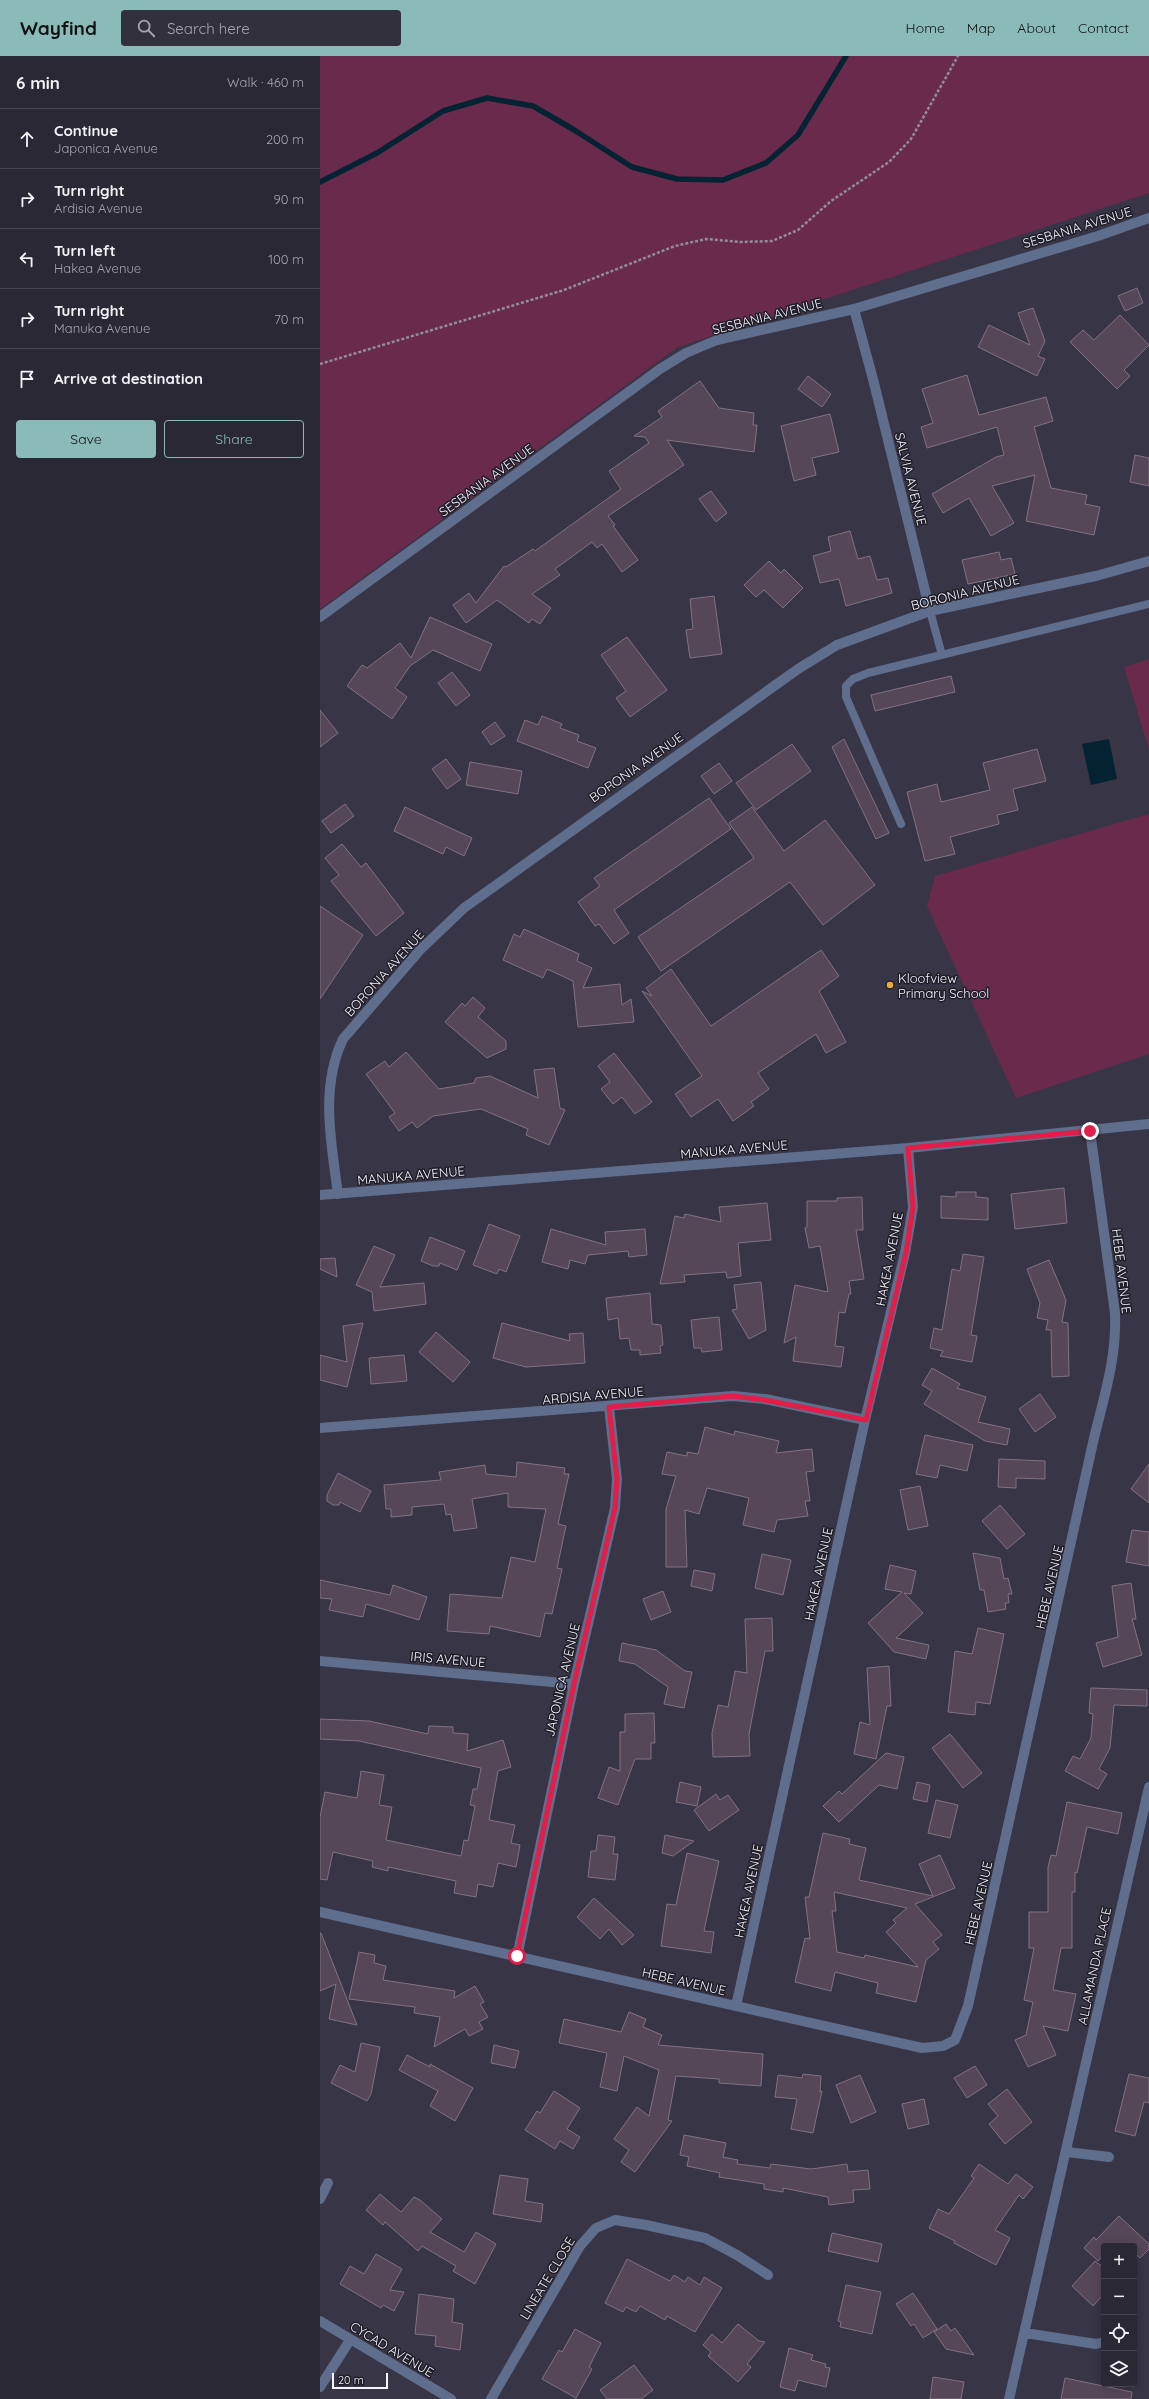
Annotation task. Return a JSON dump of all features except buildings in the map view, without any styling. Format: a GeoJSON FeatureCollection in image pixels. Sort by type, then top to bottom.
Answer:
{"type":"FeatureCollection","features":[{"type":"Feature","properties":{"kind":"street","name":"SESBANIA AVENUE"},"geometry":{"type":"LineString","coordinates":[[320,617],[660,369],[686,353],[717,340],[854,309],[1098,236],[1149,218]]}},
{"type":"Feature","properties":{"kind":"street","name":"SALVIA AVENUE"},"geometry":{"type":"LineString","coordinates":[[854,309],[874,383],[930,611]]}},
{"type":"Feature","properties":{"kind":"street","name":"BORONIA AVENUE"},"geometry":{"type":"LineString","coordinates":[[338,1194],[326,1102],[334,1055],[343,1039],[420,950],[464,908],[798,669],[836,645],[930,611],[1096,576],[1149,561]]}},
{"type":"Feature","properties":{"kind":"street","name":"MANUKA AVENUE"},"geometry":{"type":"LineString","coordinates":[[320,1195],[908,1148],[1149,1124]]}},
{"type":"Feature","properties":{"kind":"street","name":"HEBE AVENUE"},"geometry":{"type":"LineString","coordinates":[[320,1912],[922,2048],[943,2046],[955,2040],[962,2025],[977,1968],[1094,1438],[1112,1367],[1116,1338],[1115,1313],[1090,1131]]}},
{"type":"Feature","properties":{"kind":"street","name":"HAKEA AVENUE"},"geometry":{"type":"LineString","coordinates":[[736,2006],[866,1420],[906,1253],[913,1207],[908,1148]]}},
{"type":"Feature","properties":{"kind":"street","name":"ARDISIA AVENUE"},"geometry":{"type":"LineString","coordinates":[[320,1428],[609,1407],[733,1396],[765,1400],[866,1420]]}},
{"type":"Feature","properties":{"kind":"street","name":"JAPONICA AVENUE"},"geometry":{"type":"LineString","coordinates":[[517,1956],[574,1684],[615,1508],[617,1479],[609,1407]]}},
{"type":"Feature","properties":{"kind":"street","name":"IRIS AVENUE"},"geometry":{"type":"LineString","coordinates":[[320,1661],[574,1684]]}},
{"type":"Feature","properties":{"kind":"street","name":"ALLAMANDA PLACE"},"geometry":{"type":"LineString","coordinates":[[1009,2399],[1067,2152],[1149,1787]]}},
{"type":"Feature","properties":{"kind":"street"},"geometry":{"type":"LineString","coordinates":[[1067,2152],[1108,2157]]}},
{"type":"Feature","properties":{"kind":"street"},"geometry":{"type":"LineString","coordinates":[[320,2199],[328,2183]]}},
{"type":"Feature","properties":{"kind":"street","name":"LINEATE CLOSE"},"geometry":{"type":"LineString","coordinates":[[491,2399],[580,2246],[596,2228],[615,2220],[705,2238],[737,2255],[768,2275]]}},
{"type":"Feature","properties":{"kind":"street","name":"CYCAD AVENUE"},"geometry":{"type":"LineString","coordinates":[[320,2321],[451,2399]]}},
{"type":"Feature","properties":{"kind":"street"},"geometry":{"type":"LineString","coordinates":[[1025,2333],[1096,2344],[1101,2343]]}},
{"type":"Feature","properties":{"kind":"street"},"geometry":{"type":"LineString","coordinates":[[320,2387],[350,2340]]}},
{"type":"Feature","properties":{"kind":"lane"},"geometry":{"type":"LineString","coordinates":[[901,824],[846,696],[846,686],[853,679],[868,673],[1149,604]]}},
{"type":"Feature","properties":{"kind":"lane","name":"SALVIA AVENUE"},"geometry":{"type":"LineString","coordinates":[[930,611],[942,655]]}},
{"type":"Feature","properties":{"kind":"path"},"geometry":{"type":"LineString","coordinates":[[320,364],[564,290],[676,246],[706,239],[741,242],[772,241],[798,230],[831,201],[889,162],[911,139],[958,56]]}},
{"type":"Feature","properties":{"kind":"shaded area"},"geometry":{"type":"Polygon","coordinates":[[[320,56],[1149,56],[1149,193],[678,347],[320,609],[320,56]]]}},
{"type":"Feature","properties":{"kind":"shaded area"},"geometry":{"type":"Polygon","coordinates":[[[1149,659],[1149,750],[1124,667],[1149,659]]]}},
{"type":"Feature","properties":{"kind":"shaded area"},"geometry":{"type":"Polygon","coordinates":[[[1149,814],[1149,1054],[1016,1098],[927,906],[935,876],[1149,814]]]}},
{"type":"Feature","properties":{"kind":"water"},"geometry":{"type":"Polygon","coordinates":[[[1109,739],[1117,779],[1091,785],[1082,744],[1109,739]]]}},
{"type":"Feature","properties":{"kind":"waterway"},"geometry":{"type":"LineString","coordinates":[[320,182],[377,153],[443,111],[487,98],[533,106],[571,128],[632,167],[677,179],[723,180],[766,163],[798,135],[846,56]]}},
{"type":"Feature","properties":{"kind":"place","name":"Kloofview Primary School"},"geometry":{"type":"Point","coordinates":[890,985]}},
{"type":"Feature","properties":{"kind":"route"},"geometry":{"type":"LineString","coordinates":[[517,1956],[574,1684],[615,1508],[617,1479],[609,1407],[733,1396],[765,1400],[866,1420],[906,1253],[913,1207],[908,1148],[1090,1131]]}}]}
